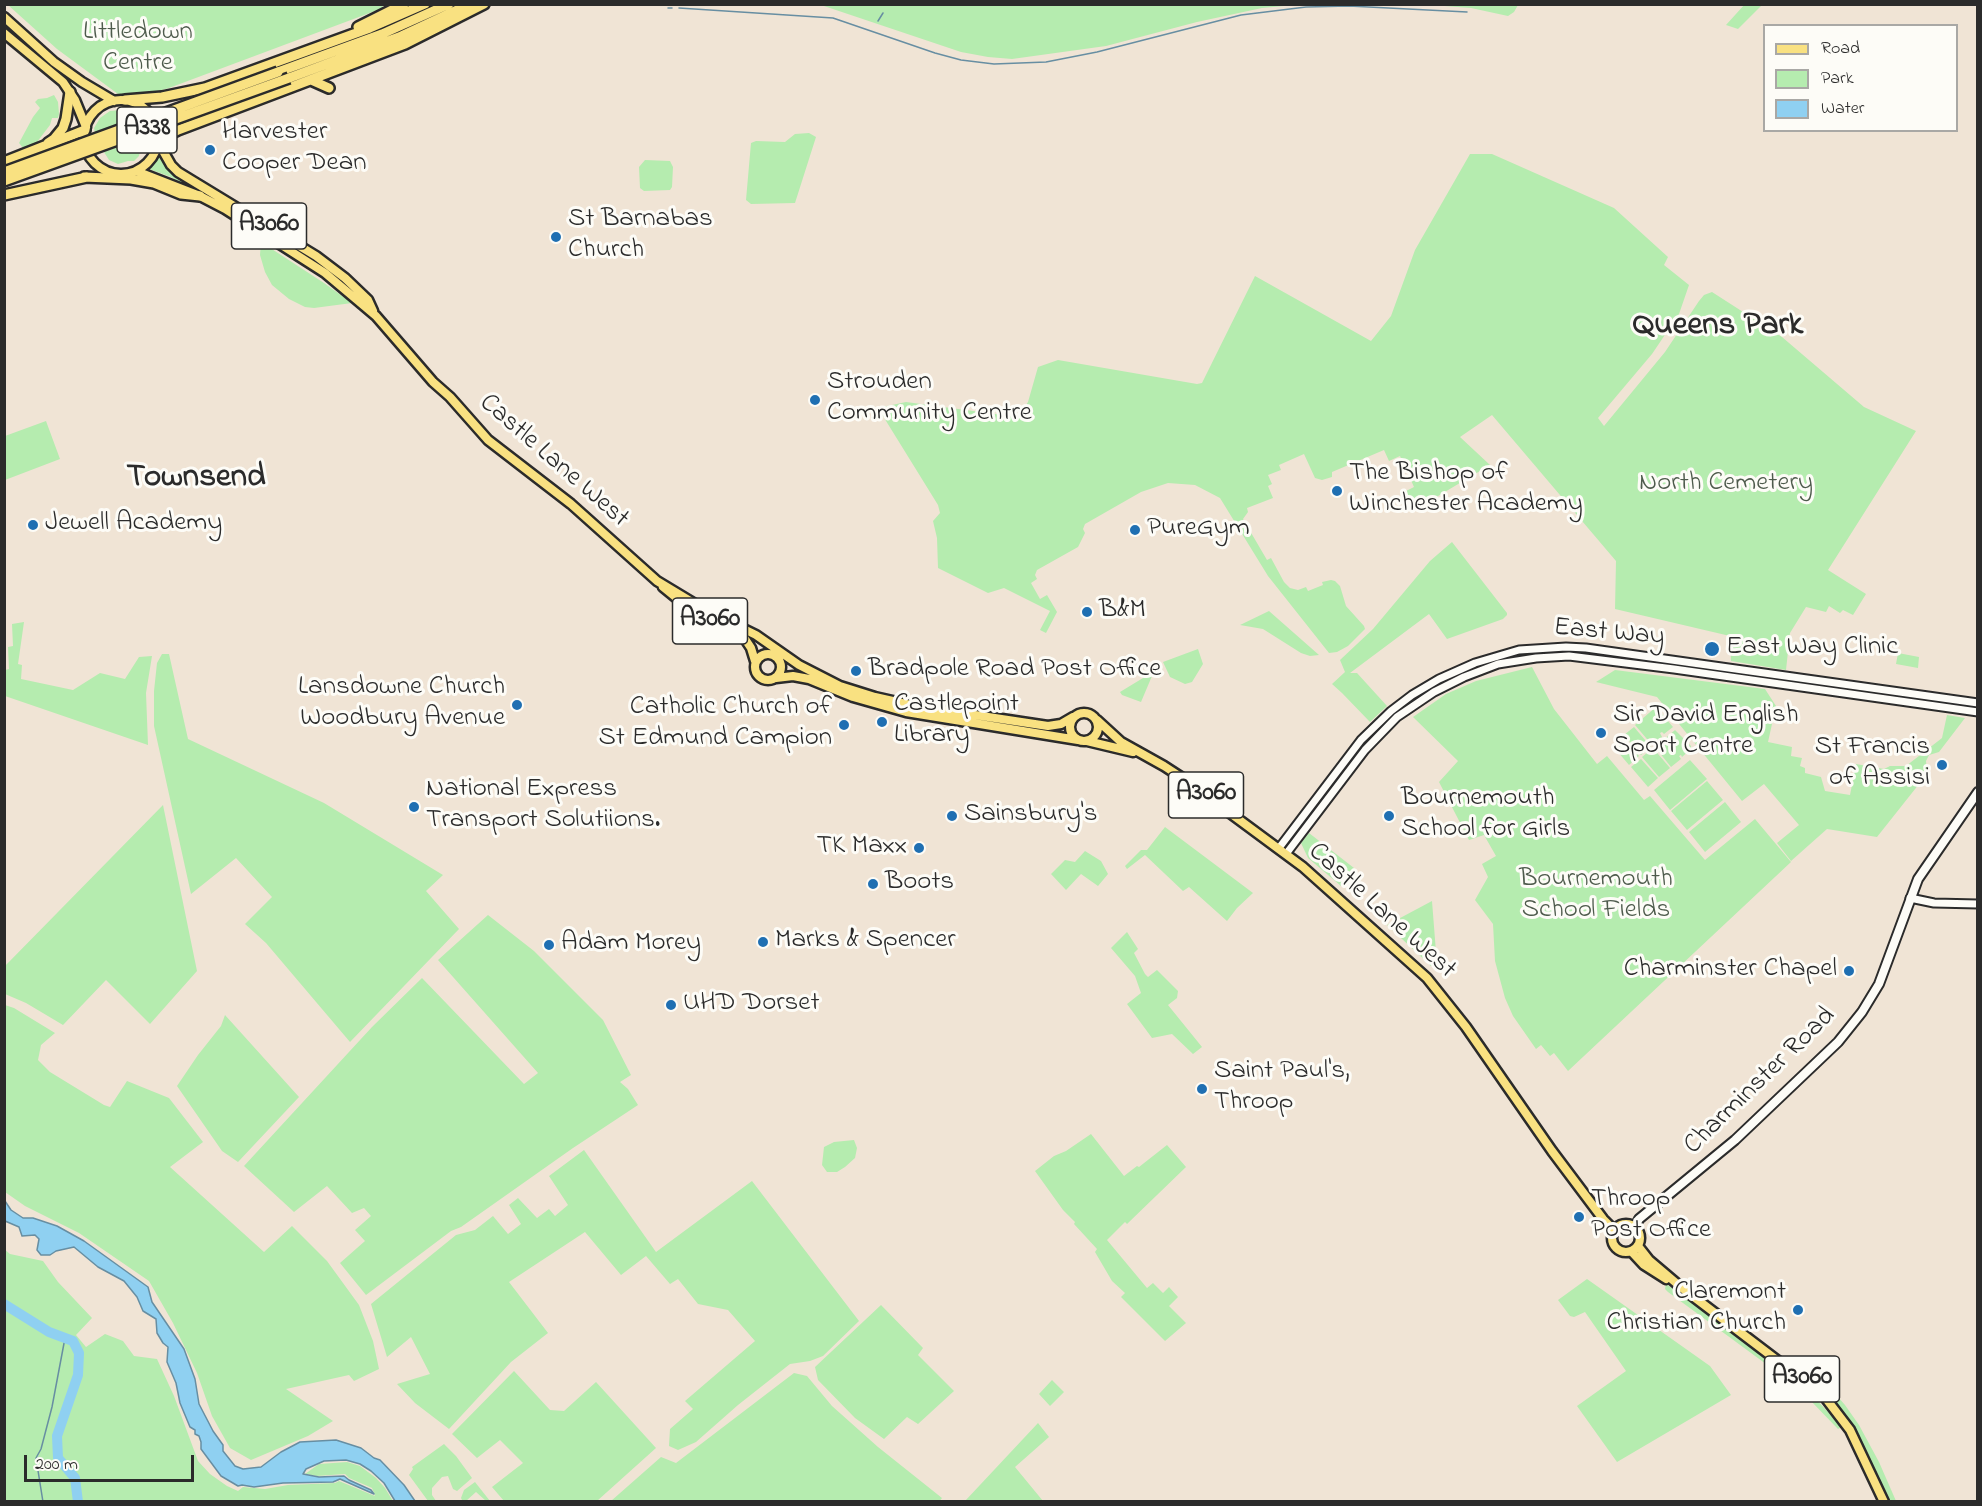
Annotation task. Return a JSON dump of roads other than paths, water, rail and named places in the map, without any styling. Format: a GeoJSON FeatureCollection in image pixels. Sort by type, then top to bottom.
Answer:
{"type":"FeatureCollection","features":[{"type":"Feature","properties":{"kind":"highway"},"geometry":{"type":"LineString","coordinates":[[277,68],[404,4]]}},
{"type":"Feature","properties":{"kind":"highway"},"geometry":{"type":"LineString","coordinates":[[125,100],[162,97],[205,88],[277,68],[425,4]]}},
{"type":"Feature","properties":{"kind":"highway","name":"A338"},"geometry":{"type":"LineString","coordinates":[[4,172],[277,68],[382,34],[449,4]]}},
{"type":"Feature","properties":{"kind":"highway","name":"A338"},"geometry":{"type":"LineString","coordinates":[[4,181],[399,37],[470,4]]}},
{"type":"Feature","properties":{"kind":"highway"},"geometry":{"type":"LineString","coordinates":[[158,141],[178,130],[405,44],[484,4]]}},
{"type":"Feature","properties":{"kind":"highway"},"geometry":{"type":"LineString","coordinates":[[311,80],[329,88]]}},
{"type":"Feature","properties":{"kind":"highway"},"geometry":{"type":"LineString","coordinates":[[36,150],[54,139],[63,128],[70,92]]}},
{"type":"Feature","properties":{"kind":"highway"},"geometry":{"type":"LineString","coordinates":[[4,162],[85,128]]}},
{"type":"Feature","properties":{"kind":"highway"},"geometry":{"type":"LineString","coordinates":[[4,195],[84,177],[114,173]]}},
{"type":"Feature","properties":{"kind":"highway"},"geometry":{"type":"LineString","coordinates":[[84,177],[131,178],[154,183],[181,194],[200,196]]}},
{"type":"Feature","properties":{"kind":"main road"},"geometry":{"type":"LineString","coordinates":[[4,17],[54,62],[82,82],[114,100]]}},
{"type":"Feature","properties":{"kind":"main road"},"geometry":{"type":"LineString","coordinates":[[4,33],[63,82],[75,100],[85,128],[86,149],[91,158],[105,170],[126,174],[136,171],[153,156],[158,141],[157,126],[146,109],[125,100],[114,100],[96,110],[85,128]]}},
{"type":"Feature","properties":{"kind":"main road","name":"Castle Lane West"},"geometry":{"type":"LineString","coordinates":[[158,141],[171,165],[178,172],[345,278],[368,300],[376,316]]}},
{"type":"Feature","properties":{"kind":"main road","name":"Castle Lane West"},"geometry":{"type":"LineString","coordinates":[[136,171],[200,196],[262,231],[325,273],[376,316],[433,382],[450,397],[488,440],[571,504],[659,582],[705,610],[746,629],[788,659],[832,683],[904,704],[1048,726],[1060,724],[1073,717]]}},
{"type":"Feature","properties":{"kind":"main road"},"geometry":{"type":"LineString","coordinates":[[282,236],[284,241],[316,262],[325,273]]}},
{"type":"Feature","properties":{"kind":"main road","name":"Castle Lane West"},"geometry":{"type":"LineString","coordinates":[[659,582],[666,591],[690,609],[745,639],[751,648],[755,662]]}},
{"type":"Feature","properties":{"kind":"main road","name":"A3060"},"geometry":{"type":"LineString","coordinates":[[767,642],[776,656]]}},
{"type":"Feature","properties":{"kind":"main road"},"geometry":{"type":"LineString","coordinates":[[765,654],[776,656],[782,668],[776,678],[765,680],[758,676],[755,662],[765,654]]}},
{"type":"Feature","properties":{"kind":"main road","name":"Castle Lane West"},"geometry":{"type":"LineString","coordinates":[[776,656],[788,659]]}},
{"type":"Feature","properties":{"kind":"main road","name":"Castle Lane West"},"geometry":{"type":"LineString","coordinates":[[776,678],[793,676],[809,679],[853,697],[906,712],[1082,740],[1142,754]]}},
{"type":"Feature","properties":{"kind":"main road"},"geometry":{"type":"LineString","coordinates":[[1086,712],[1093,716],[1098,724],[1097,733],[1091,739],[1082,740],[1071,734],[1073,717],[1086,712]]}},
{"type":"Feature","properties":{"kind":"main road","name":"Castle Lane West"},"geometry":{"type":"LineString","coordinates":[[1097,720],[1113,736],[1184,779],[1282,851],[1409,960],[1439,991],[1508,1085],[1552,1151],[1603,1219],[1614,1230]]}},
{"type":"Feature","properties":{"kind":"main road","name":"Charminster Road"},"geometry":{"type":"LineString","coordinates":[[1635,1227],[1640,1219],[1736,1140],[1838,1042],[1862,1012],[1879,984],[1918,879],[1977,792]]}},
{"type":"Feature","properties":{"kind":"main road"},"geometry":{"type":"LineString","coordinates":[[1614,1230],[1626,1224],[1635,1227],[1640,1234],[1634,1249]]}},
{"type":"Feature","properties":{"kind":"main road","name":"A3060"},"geometry":{"type":"LineString","coordinates":[[1614,1230],[1612,1238],[1614,1246],[1621,1251],[1634,1249],[1824,1396],[1850,1430],[1884,1502]]}},
{"type":"Feature","properties":{"kind":"street","name":"East Way"},"geometry":{"type":"LineString","coordinates":[[1282,851],[1361,740],[1391,711],[1439,679],[1475,663],[1519,650],[1586,648],[1977,703]]}},
{"type":"Feature","properties":{"kind":"street","name":"East Way"},"geometry":{"type":"LineString","coordinates":[[1282,851],[1360,756],[1397,717],[1444,687],[1498,664],[1536,658],[1575,657],[1656,666],[1977,712]]}},
{"type":"Feature","properties":{"kind":"street"},"geometry":{"type":"LineString","coordinates":[[1910,898],[1934,903],[1977,904]]}},
{"type":"Feature","properties":{"kind":"water"},"geometry":{"type":"Polygon","coordinates":[[[5,1201],[11,1210],[23,1218],[33,1218],[57,1226],[84,1241],[148,1287],[152,1302],[184,1349],[195,1379],[199,1404],[223,1445],[223,1451],[235,1466],[243,1469],[261,1467],[281,1452],[300,1442],[336,1440],[361,1448],[380,1460],[404,1485],[415,1501],[395,1501],[384,1483],[371,1471],[360,1464],[346,1460],[324,1461],[306,1469],[303,1474],[319,1477],[344,1476],[371,1490],[374,1494],[340,1479],[333,1482],[283,1483],[254,1487],[238,1486],[221,1476],[201,1449],[199,1436],[190,1427],[180,1403],[176,1383],[167,1362],[168,1347],[157,1333],[156,1319],[143,1311],[137,1297],[124,1281],[98,1267],[74,1247],[56,1251],[50,1255],[41,1255],[37,1250],[39,1239],[35,1235],[22,1236],[19,1227],[5,1221],[5,1201]]]}},
{"type":"Feature","properties":{"kind":"waterway"},"geometry":{"type":"LineString","coordinates":[[679,8],[833,18],[935,53],[961,60],[994,64],[1046,62],[1097,52],[1241,15],[1306,7],[1349,6],[1467,12]]}},
{"type":"Feature","properties":{"kind":"waterway"},"geometry":{"type":"LineString","coordinates":[[878,21],[883,13]]}},
{"type":"Feature","properties":{"kind":"waterway"},"geometry":{"type":"LineString","coordinates":[[4,1304],[49,1332],[73,1341],[79,1353],[78,1375],[57,1436],[58,1458],[75,1478],[78,1502]]}},
{"type":"Feature","properties":{"kind":"waterway"},"geometry":{"type":"LineString","coordinates":[[43,1502],[36,1458],[41,1449],[52,1407],[65,1338]]}},
{"type":"Feature","properties":{"kind":"place","name":"Harvester Cooper Dean"},"geometry":{"type":"Point","coordinates":[210,150]}},
{"type":"Feature","properties":{"kind":"place","name":"St Barnabas Church"},"geometry":{"type":"Point","coordinates":[556,237]}},
{"type":"Feature","properties":{"kind":"place","name":"Strouden Community Centre"},"geometry":{"type":"Point","coordinates":[815,400]}},
{"type":"Feature","properties":{"kind":"place","name":"The Bishop of Winchester Academy"},"geometry":{"type":"Point","coordinates":[1337,491]}},
{"type":"Feature","properties":{"kind":"place","name":"Jewell Academy"},"geometry":{"type":"Point","coordinates":[33,525]}},
{"type":"Feature","properties":{"kind":"place","name":"PureGym"},"geometry":{"type":"Point","coordinates":[1135,530]}},
{"type":"Feature","properties":{"kind":"place","name":"B&M"},"geometry":{"type":"Point","coordinates":[1087,612]}},
{"type":"Feature","properties":{"kind":"place","name":"East Way Clinic"},"geometry":{"type":"Point","coordinates":[1712,649]}},
{"type":"Feature","properties":{"kind":"place","name":"Bradpole Road Post Office"},"geometry":{"type":"Point","coordinates":[856,671]}},
{"type":"Feature","properties":{"kind":"place","name":"Lansdowne Church Woodbury Avenue"},"geometry":{"type":"Point","coordinates":[517,705]}},
{"type":"Feature","properties":{"kind":"place","name":"Castlepoint Library"},"geometry":{"type":"Point","coordinates":[882,722]}},
{"type":"Feature","properties":{"kind":"place","name":"Catholic Church of St Edmund Campion"},"geometry":{"type":"Point","coordinates":[844,725]}},
{"type":"Feature","properties":{"kind":"place","name":"Sir David English Sport Centre"},"geometry":{"type":"Point","coordinates":[1601,733]}},
{"type":"Feature","properties":{"kind":"place","name":"St Francis of Assisi"},"geometry":{"type":"Point","coordinates":[1942,765]}},
{"type":"Feature","properties":{"kind":"place","name":"National Express Transport Solutiions."},"geometry":{"type":"Point","coordinates":[414,807]}},
{"type":"Feature","properties":{"kind":"place","name":"Sainsbury's"},"geometry":{"type":"Point","coordinates":[952,816]}},
{"type":"Feature","properties":{"kind":"place","name":"Bournemouth School for Girls"},"geometry":{"type":"Point","coordinates":[1389,816]}},
{"type":"Feature","properties":{"kind":"place","name":"TK Maxx"},"geometry":{"type":"Point","coordinates":[919,848]}},
{"type":"Feature","properties":{"kind":"place","name":"Boots"},"geometry":{"type":"Point","coordinates":[873,884]}},
{"type":"Feature","properties":{"kind":"place","name":"Marks & Spencer"},"geometry":{"type":"Point","coordinates":[763,942]}},
{"type":"Feature","properties":{"kind":"place","name":"Adam Morey"},"geometry":{"type":"Point","coordinates":[549,945]}},
{"type":"Feature","properties":{"kind":"place","name":"Charminster Chapel"},"geometry":{"type":"Point","coordinates":[1849,971]}},
{"type":"Feature","properties":{"kind":"place","name":"UHD Dorset"},"geometry":{"type":"Point","coordinates":[671,1005]}},
{"type":"Feature","properties":{"kind":"place","name":"Saint Paul's, Throop"},"geometry":{"type":"Point","coordinates":[1202,1089]}},
{"type":"Feature","properties":{"kind":"place","name":"Throop Post Office"},"geometry":{"type":"Point","coordinates":[1579,1217]}},
{"type":"Feature","properties":{"kind":"place","name":"Claremont Christian Church"},"geometry":{"type":"Point","coordinates":[1798,1310]}},
{"type":"Feature","properties":{"kind":"district","name":"Queens Park"},"geometry":{"type":"Point","coordinates":[1718,328]}},
{"type":"Feature","properties":{"kind":"district","name":"Townsend"},"geometry":{"type":"Point","coordinates":[196,480]}},
{"type":"Feature","properties":{"kind":"park label","name":"Littledown Centre"},"geometry":{"type":"Point","coordinates":[138,50]}},
{"type":"Feature","properties":{"kind":"park label","name":"North Cemetery"},"geometry":{"type":"Point","coordinates":[1726,485]}},
{"type":"Feature","properties":{"kind":"park label","name":"Bournemouth School Fields"},"geometry":{"type":"Point","coordinates":[1596,896]}}]}
